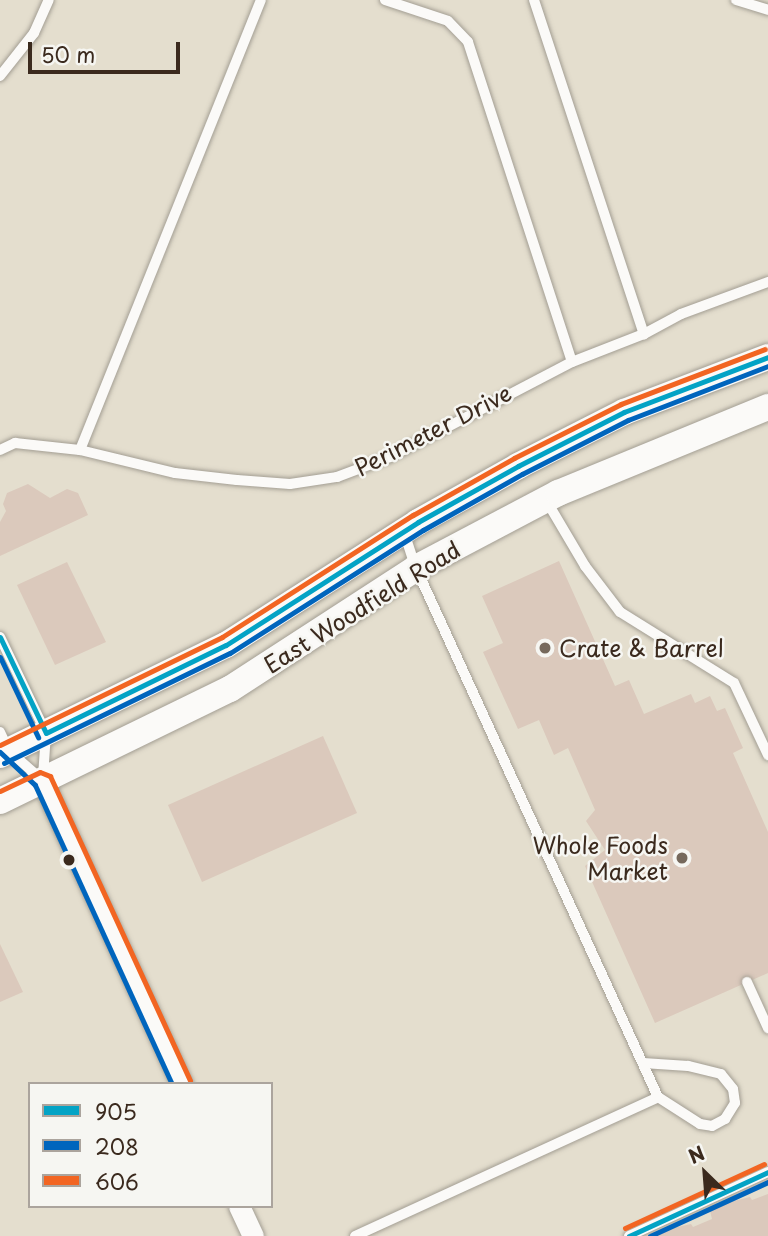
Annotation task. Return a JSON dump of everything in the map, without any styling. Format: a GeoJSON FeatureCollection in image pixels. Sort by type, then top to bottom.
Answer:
{"type":"FeatureCollection","features":[{"type":"Feature","properties":{"kind":"street","name":"East Woodfield Road"},"geometry":{"type":"LineString","coordinates":[[3,746],[46,733],[226,645],[404,532],[518,466],[624,412],[768,357]]}},
{"type":"Feature","properties":{"kind":"street","name":"East Woodfield Road"},"geometry":{"type":"LineString","coordinates":[[0,801],[230,689],[416,568],[545,500],[768,407]]}},
{"type":"Feature","properties":{"kind":"street"},"geometry":{"type":"LineString","coordinates":[[42,780],[182,1082]]}},
{"type":"Feature","properties":{"kind":"street"},"geometry":{"type":"LineString","coordinates":[[240,1208],[253,1236]]}},
{"type":"Feature","properties":{"kind":"lane"},"geometry":{"type":"LineString","coordinates":[[0,75],[34,33],[48,0]]}},
{"type":"Feature","properties":{"kind":"lane"},"geometry":{"type":"LineString","coordinates":[[80,450],[261,0]]}},
{"type":"Feature","properties":{"kind":"lane"},"geometry":{"type":"LineString","coordinates":[[385,0],[420,6],[448,21],[468,42],[572,362]]}},
{"type":"Feature","properties":{"kind":"lane"},"geometry":{"type":"LineString","coordinates":[[534,0],[644,334]]}},
{"type":"Feature","properties":{"kind":"lane"},"geometry":{"type":"LineString","coordinates":[[737,0],[768,10]]}},
{"type":"Feature","properties":{"kind":"lane","name":"Perimeter Drive"},"geometry":{"type":"LineString","coordinates":[[15,443],[80,450],[175,473],[237,480],[290,484],[337,477],[390,457],[572,362],[644,334],[681,314],[768,282]]}},
{"type":"Feature","properties":{"kind":"lane"},"geometry":{"type":"LineString","coordinates":[[0,450],[15,443]]}},
{"type":"Feature","properties":{"kind":"lane"},"geometry":{"type":"LineString","coordinates":[[0,460],[15,443]]}},
{"type":"Feature","properties":{"kind":"lane"},"geometry":{"type":"LineString","coordinates":[[545,500],[585,566],[620,612],[734,683],[768,755]]}},
{"type":"Feature","properties":{"kind":"lane"},"geometry":{"type":"LineString","coordinates":[[404,532],[416,568],[658,1097],[701,1124],[712,1126],[724,1119],[735,1103],[733,1088],[721,1074],[688,1066],[643,1063]]}},
{"type":"Feature","properties":{"kind":"lane"},"geometry":{"type":"LineString","coordinates":[[0,636],[46,733],[42,780]]}},
{"type":"Feature","properties":{"kind":"lane"},"geometry":{"type":"LineString","coordinates":[[3,746],[42,780]]}},
{"type":"Feature","properties":{"kind":"lane"},"geometry":{"type":"LineString","coordinates":[[747,982],[768,1028]]}},
{"type":"Feature","properties":{"kind":"lane"},"geometry":{"type":"LineString","coordinates":[[355,1236],[658,1097]]}},
{"type":"Feature","properties":{"kind":"lane"},"geometry":{"type":"LineString","coordinates":[[629,1236],[768,1172]]}},
{"type":"Feature","properties":{"kind":"building"},"geometry":{"type":"Polygon","coordinates":[[[28,484],[50,498],[67,489],[78,493],[88,515],[0,556],[0,522],[6,511],[3,504],[7,493],[28,484]]]}},
{"type":"Feature","properties":{"kind":"building","name":"Whole Foods Market"},"geometry":{"type":"Polygon","coordinates":[[[559,561],[615,686],[629,680],[644,714],[691,694],[695,703],[710,696],[717,711],[725,708],[743,748],[733,753],[768,832],[768,973],[655,1023],[585,866],[605,850],[586,821],[595,810],[568,748],[554,755],[539,720],[518,729],[483,652],[503,643],[482,596],[559,561]]]}},
{"type":"Feature","properties":{"kind":"building"},"geometry":{"type":"Polygon","coordinates":[[[67,562],[106,642],[55,665],[17,585],[67,562]]]}},
{"type":"Feature","properties":{"kind":"building"},"geometry":{"type":"Polygon","coordinates":[[[323,736],[357,813],[202,882],[168,805],[323,736]]]}},
{"type":"Feature","properties":{"kind":"building"},"geometry":{"type":"Polygon","coordinates":[[[0,944],[23,992],[0,1002],[0,944]]]}},
{"type":"Feature","properties":{"kind":"building"},"geometry":{"type":"Polygon","coordinates":[[[768,1194],[768,1236],[650,1236],[650,1233],[691,1224],[693,1227],[712,1219],[709,1207],[750,1197],[752,1200],[768,1194]]]}},
{"type":"Feature","properties":{"kind":"transit line","name":"606"},"geometry":{"type":"LineString","coordinates":[[0,745],[222,637],[413,515],[514,458],[621,404],[765,349]]}},
{"type":"Feature","properties":{"kind":"transit line","name":"905"},"geometry":{"type":"LineString","coordinates":[[0,637],[46,733],[226,645],[418,522],[518,466],[624,412],[768,357]]}},
{"type":"Feature","properties":{"kind":"transit line","name":"208"},"geometry":{"type":"LineString","coordinates":[[4,763],[230,653],[423,530],[522,474],[628,420],[768,366]]}},
{"type":"Feature","properties":{"kind":"transit line","name":"208"},"geometry":{"type":"LineString","coordinates":[[0,657],[38,737]]}},
{"type":"Feature","properties":{"kind":"transit line","name":"208"},"geometry":{"type":"LineString","coordinates":[[0,752],[35,785],[171,1082]]}},
{"type":"Feature","properties":{"kind":"transit line","name":"606"},"geometry":{"type":"LineString","coordinates":[[0,791],[40,772],[50,776],[190,1080]]}},
{"type":"Feature","properties":{"kind":"transit line","name":"606"},"geometry":{"type":"LineString","coordinates":[[625,1228],[764,1164]]}},
{"type":"Feature","properties":{"kind":"transit line","name":"905"},"geometry":{"type":"LineString","coordinates":[[629,1236],[768,1172]]}},
{"type":"Feature","properties":{"kind":"transit line","name":"208"},"geometry":{"type":"LineString","coordinates":[[650,1236],[768,1182]]}},
{"type":"Feature","properties":{"kind":"place","name":"Crate & Barrel"},"geometry":{"type":"Point","coordinates":[545,648]}},
{"type":"Feature","properties":{"kind":"place","name":"Whole Foods Market"},"geometry":{"type":"Point","coordinates":[682,858]}}]}
